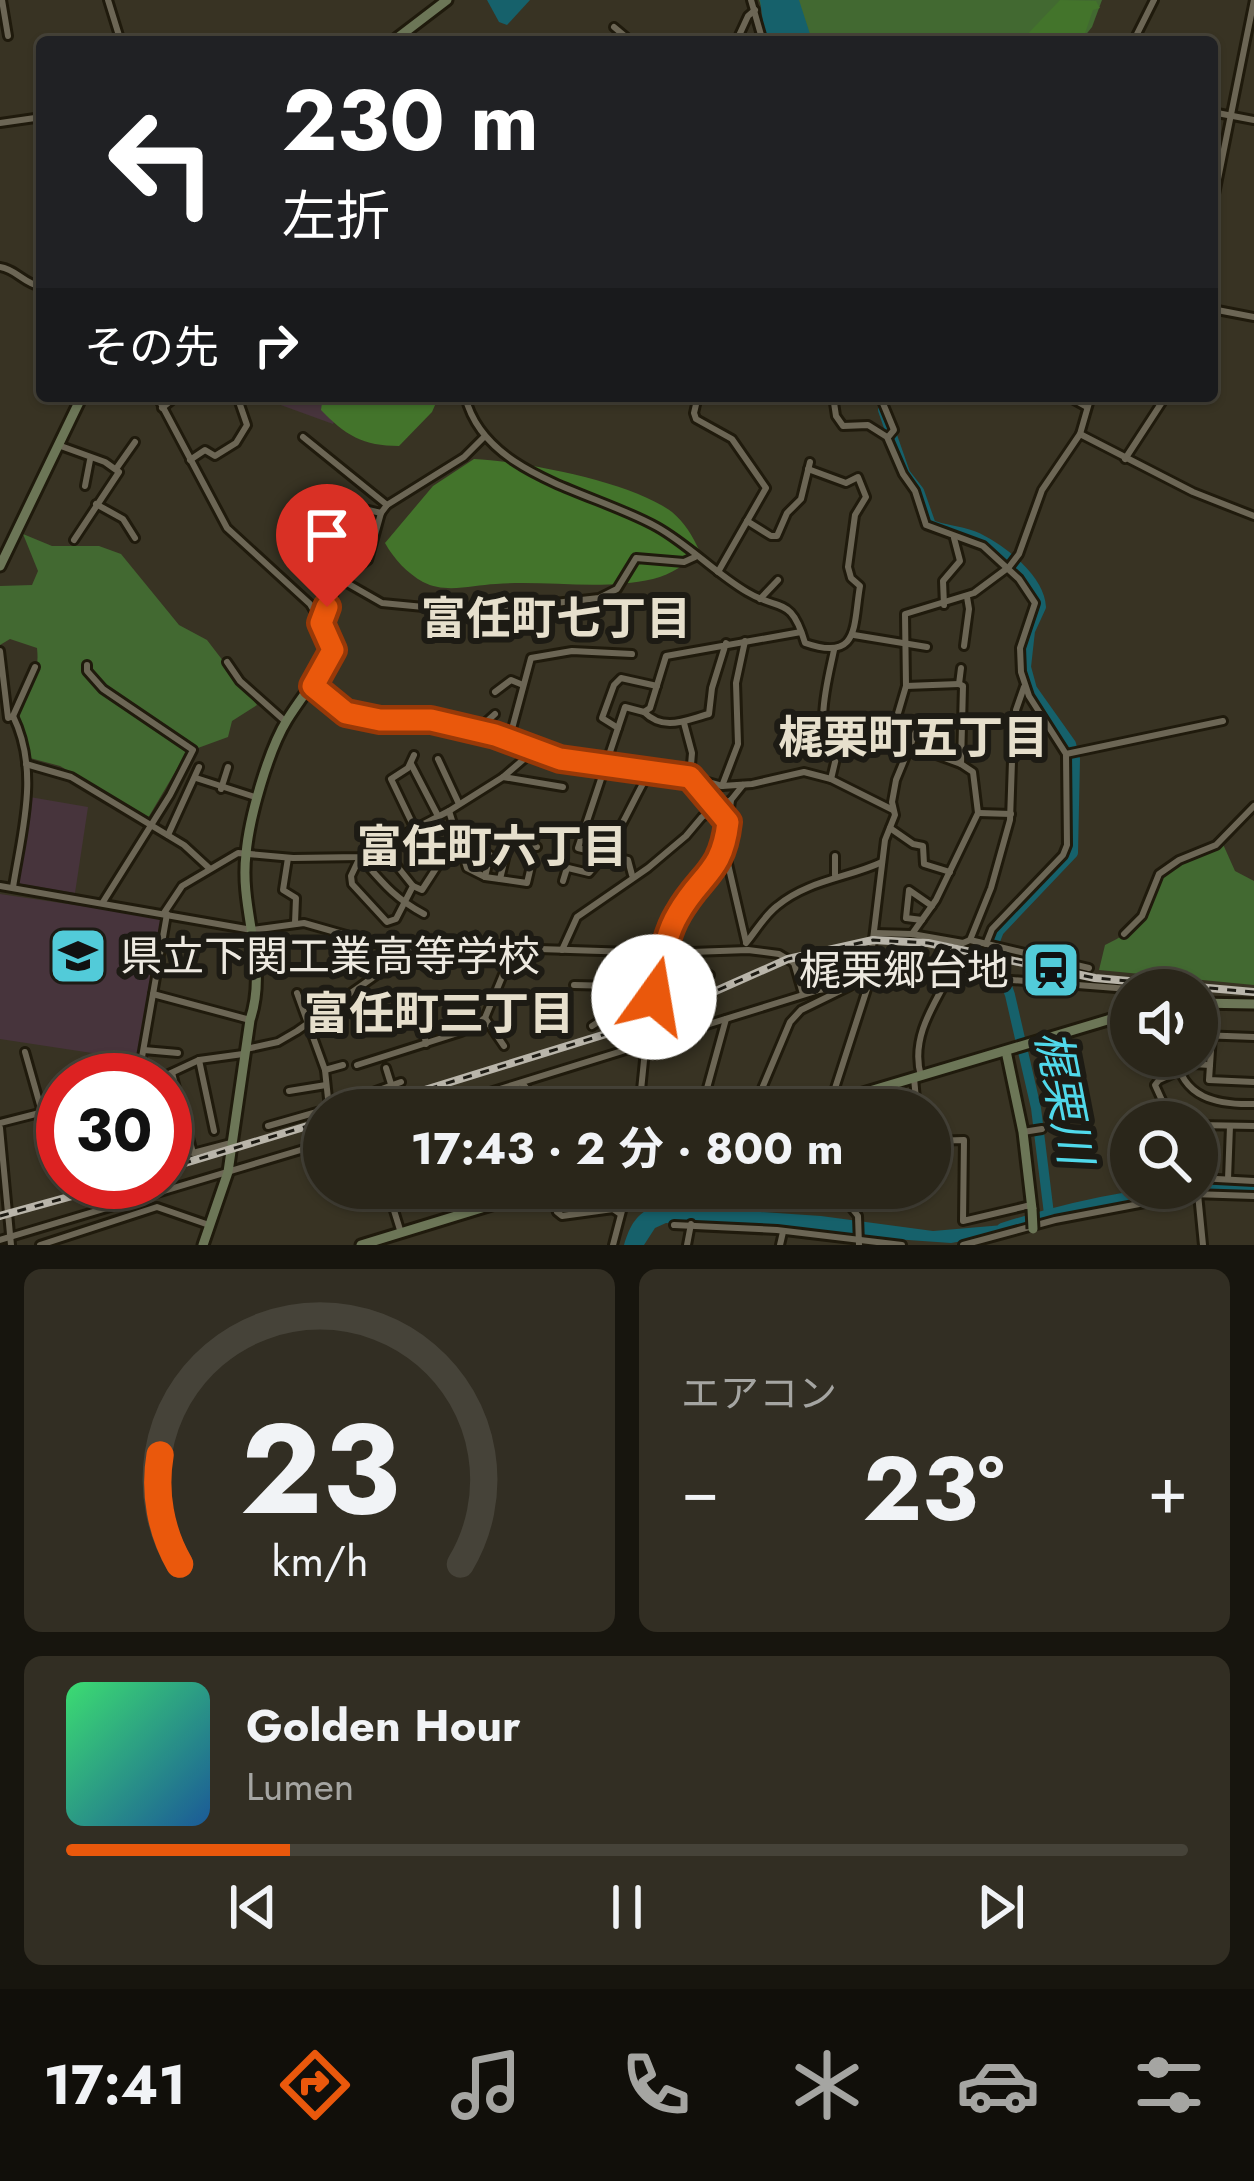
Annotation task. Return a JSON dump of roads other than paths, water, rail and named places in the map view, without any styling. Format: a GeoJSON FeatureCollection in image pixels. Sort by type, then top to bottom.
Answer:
{"type":"FeatureCollection","features":[{"type":"Feature","properties":{"kind":"street"},"geometry":{"type":"LineString","coordinates":[[2,0],[8,14],[8,36]]}},
{"type":"Feature","properties":{"kind":"street"},"geometry":{"type":"LineString","coordinates":[[108,0],[119,36]]}},
{"type":"Feature","properties":{"kind":"street"},"geometry":{"type":"LineString","coordinates":[[406,36],[447,0]]}},
{"type":"Feature","properties":{"kind":"street"},"geometry":{"type":"LineString","coordinates":[[751,0],[759,36]]}},
{"type":"Feature","properties":{"kind":"street"},"geometry":{"type":"LineString","coordinates":[[1136,36],[1154,0]]}},
{"type":"Feature","properties":{"kind":"street"},"geometry":{"type":"LineString","coordinates":[[1218,179],[1254,0]]}},
{"type":"Feature","properties":{"kind":"street"},"geometry":{"type":"LineString","coordinates":[[739,36],[755,10]]}},
{"type":"Feature","properties":{"kind":"street"},"geometry":{"type":"LineString","coordinates":[[614,26],[625,36]]}},
{"type":"Feature","properties":{"kind":"street"},"geometry":{"type":"LineString","coordinates":[[1218,113],[1254,120]]}},
{"type":"Feature","properties":{"kind":"street"},"geometry":{"type":"LineString","coordinates":[[0,123],[36,118]]}},
{"type":"Feature","properties":{"kind":"street"},"geometry":{"type":"LineString","coordinates":[[1218,153],[1223,154]]}},
{"type":"Feature","properties":{"kind":"street"},"geometry":{"type":"LineString","coordinates":[[0,267],[36,286]]}},
{"type":"Feature","properties":{"kind":"street"},"geometry":{"type":"LineString","coordinates":[[1218,310],[1254,317]]}},
{"type":"Feature","properties":{"kind":"street"},"geometry":{"type":"LineString","coordinates":[[0,566],[79,402]]}},
{"type":"Feature","properties":{"kind":"street"},"geometry":{"type":"LineString","coordinates":[[160,402],[227,528],[310,604],[333,650],[286,722],[259,798],[246,853],[259,980],[228,1172],[203,1245]]}},
{"type":"Feature","properties":{"kind":"street"},"geometry":{"type":"LineString","coordinates":[[162,408],[170,402]]}},
{"type":"Feature","properties":{"kind":"street"},"geometry":{"type":"LineString","coordinates":[[190,460],[205,450],[215,456],[236,443],[247,425],[239,402]]}},
{"type":"Feature","properties":{"kind":"street"},"geometry":{"type":"LineString","coordinates":[[466,402],[483,438],[506,458],[664,531],[760,599],[780,602],[789,609],[805,643],[834,650],[849,643],[860,586],[848,568],[855,514],[866,497],[858,477],[846,483],[809,466],[801,500],[788,513],[777,536],[747,521]]}},
{"type":"Feature","properties":{"kind":"street"},"geometry":{"type":"LineString","coordinates":[[697,402],[696,419],[732,440],[766,488],[718,572]]}},
{"type":"Feature","properties":{"kind":"street"},"geometry":{"type":"LineString","coordinates":[[834,402],[843,426],[868,425],[887,437],[915,491],[926,525],[976,541],[1019,579],[1035,604],[1020,648],[1024,687],[1016,710],[1020,734],[1012,761],[1011,814],[970,940]]}},
{"type":"Feature","properties":{"kind":"street"},"geometry":{"type":"LineString","coordinates":[[882,402],[894,430],[887,437]]}},
{"type":"Feature","properties":{"kind":"street"},"geometry":{"type":"LineString","coordinates":[[1078,402],[1085,406]]}},
{"type":"Feature","properties":{"kind":"street"},"geometry":{"type":"LineString","coordinates":[[896,720],[906,686],[905,614],[966,595],[1008,568],[1042,490],[1080,434],[1087,402]]}},
{"type":"Feature","properties":{"kind":"street"},"geometry":{"type":"LineString","coordinates":[[1125,459],[1162,402]]}},
{"type":"Feature","properties":{"kind":"street"},"geometry":{"type":"LineString","coordinates":[[1080,434],[1254,516]]}},
{"type":"Feature","properties":{"kind":"street"},"geometry":{"type":"LineString","coordinates":[[303,437],[384,509]]}},
{"type":"Feature","properties":{"kind":"street"},"geometry":{"type":"LineString","coordinates":[[356,507],[384,509],[464,457],[483,438]]}},
{"type":"Feature","properties":{"kind":"street"},"geometry":{"type":"LineString","coordinates":[[116,470],[135,442]]}},
{"type":"Feature","properties":{"kind":"street"},"geometry":{"type":"LineString","coordinates":[[58,445],[105,461],[119,472],[74,540]]}},
{"type":"Feature","properties":{"kind":"street"},"geometry":{"type":"LineString","coordinates":[[85,486],[91,458]]}},
{"type":"Feature","properties":{"kind":"street"},"geometry":{"type":"LineString","coordinates":[[96,504],[123,519],[135,538]]}},
{"type":"Feature","properties":{"kind":"street"},"geometry":{"type":"LineString","coordinates":[[321,623],[340,579],[368,560],[384,509]]}},
{"type":"Feature","properties":{"kind":"street"},"geometry":{"type":"LineString","coordinates":[[944,604],[943,581],[960,561],[955,536]]}},
{"type":"Feature","properties":{"kind":"street"},"geometry":{"type":"LineString","coordinates":[[340,579],[382,602],[476,612],[598,598],[617,589],[636,558],[684,562],[695,557]]}},
{"type":"Feature","properties":{"kind":"street"},"geometry":{"type":"LineString","coordinates":[[760,599],[778,580]]}},
{"type":"Feature","properties":{"kind":"street"},"geometry":{"type":"LineString","coordinates":[[964,646],[966,595]]}},
{"type":"Feature","properties":{"kind":"street"},"geometry":{"type":"LineString","coordinates":[[644,712],[666,656],[801,632]]}},
{"type":"Feature","properties":{"kind":"street"},"geometry":{"type":"LineString","coordinates":[[854,635],[927,647]]}},
{"type":"Feature","properties":{"kind":"street"},"geometry":{"type":"LineString","coordinates":[[722,786],[738,744],[736,683],[745,641]]}},
{"type":"Feature","properties":{"kind":"street"},"geometry":{"type":"LineString","coordinates":[[633,876],[628,860],[578,848],[625,707],[654,720],[684,723],[709,714],[726,643]]}},
{"type":"Feature","properties":{"kind":"street"},"geometry":{"type":"LineString","coordinates":[[834,650],[825,730],[828,750],[836,758]]}},
{"type":"Feature","properties":{"kind":"street"},"geometry":{"type":"LineString","coordinates":[[0,651],[7,718],[26,764],[29,791],[13,887]]}},
{"type":"Feature","properties":{"kind":"street"},"geometry":{"type":"LineString","coordinates":[[509,740],[529,662],[536,656],[572,651],[632,654]]}},
{"type":"Feature","properties":{"kind":"street"},"geometry":{"type":"LineString","coordinates":[[227,662],[240,681],[286,722]]}},
{"type":"Feature","properties":{"kind":"street"},"geometry":{"type":"LineString","coordinates":[[88,664],[87,671],[103,689],[193,750],[103,902]]}},
{"type":"Feature","properties":{"kind":"street"},"geometry":{"type":"LineString","coordinates":[[7,718],[35,667]]}},
{"type":"Feature","properties":{"kind":"street"},"geometry":{"type":"LineString","coordinates":[[959,683],[961,668]]}},
{"type":"Feature","properties":{"kind":"street"},"geometry":{"type":"LineString","coordinates":[[617,728],[602,718],[621,678],[657,686]]}},
{"type":"Feature","properties":{"kind":"street"},"geometry":{"type":"LineString","coordinates":[[495,692],[511,680],[523,685]]}},
{"type":"Feature","properties":{"kind":"street"},"geometry":{"type":"LineString","coordinates":[[313,686],[346,713],[380,720],[431,720],[509,740],[535,752],[722,786],[794,772],[831,779],[893,810]]}},
{"type":"Feature","properties":{"kind":"street"},"geometry":{"type":"LineString","coordinates":[[906,686],[963,686],[961,764]]}},
{"type":"Feature","properties":{"kind":"street"},"geometry":{"type":"LineString","coordinates":[[816,687],[827,690]]}},
{"type":"Feature","properties":{"kind":"street"},"geometry":{"type":"LineString","coordinates":[[987,945],[999,920],[1066,850],[1067,754],[1024,687]]}},
{"type":"Feature","properties":{"kind":"street"},"geometry":{"type":"LineString","coordinates":[[476,731],[495,714]]}},
{"type":"Feature","properties":{"kind":"street"},"geometry":{"type":"LineString","coordinates":[[831,779],[836,758],[850,748],[869,719],[896,720],[917,729],[896,780],[868,980],[834,1089]]}},
{"type":"Feature","properties":{"kind":"street"},"geometry":{"type":"LineString","coordinates":[[1067,754],[1223,721]]}},
{"type":"Feature","properties":{"kind":"street"},"geometry":{"type":"LineString","coordinates":[[684,723],[692,753],[690,777],[728,822]]}},
{"type":"Feature","properties":{"kind":"street"},"geometry":{"type":"LineString","coordinates":[[912,746],[973,772],[978,813],[932,906],[912,934]]}},
{"type":"Feature","properties":{"kind":"street"},"geometry":{"type":"LineString","coordinates":[[143,1053],[166,914],[182,886],[208,868],[246,853],[360,857],[459,805],[535,752]]}},
{"type":"Feature","properties":{"kind":"street"},"geometry":{"type":"LineString","coordinates":[[438,759],[459,805]]}},
{"type":"Feature","properties":{"kind":"street"},"geometry":{"type":"LineString","coordinates":[[414,827],[391,779],[412,760],[438,816]]}},
{"type":"Feature","properties":{"kind":"street"},"geometry":{"type":"LineString","coordinates":[[26,764],[71,777],[150,824],[208,868]]}},
{"type":"Feature","properties":{"kind":"street"},"geometry":{"type":"LineString","coordinates":[[167,836],[199,767]]}},
{"type":"Feature","properties":{"kind":"street"},"geometry":{"type":"LineString","coordinates":[[221,789],[228,767]]}},
{"type":"Feature","properties":{"kind":"street"},"geometry":{"type":"LineString","coordinates":[[563,881],[566,868],[589,873],[607,855],[612,837],[650,771]]}},
{"type":"Feature","properties":{"kind":"street"},"geometry":{"type":"LineString","coordinates":[[502,777],[563,788]]}},
{"type":"Feature","properties":{"kind":"street"},"geometry":{"type":"LineString","coordinates":[[196,778],[259,798]]}},
{"type":"Feature","properties":{"kind":"street"},"geometry":{"type":"LineString","coordinates":[[562,950],[577,917],[686,836],[743,785]]}},
{"type":"Feature","properties":{"kind":"street"},"geometry":{"type":"LineString","coordinates":[[731,800],[724,851],[747,946]]}},
{"type":"Feature","properties":{"kind":"street"},"geometry":{"type":"LineString","coordinates":[[1124,934],[1142,916],[1159,874],[1220,842],[1254,806]]}},
{"type":"Feature","properties":{"kind":"street"},"geometry":{"type":"LineString","coordinates":[[448,811],[467,868],[485,878],[527,883],[532,862]]}},
{"type":"Feature","properties":{"kind":"street"},"geometry":{"type":"LineString","coordinates":[[978,813],[1011,814]]}},
{"type":"Feature","properties":{"kind":"street"},"geometry":{"type":"LineString","coordinates":[[890,828],[923,846],[924,864],[950,872]]}},
{"type":"Feature","properties":{"kind":"street"},"geometry":{"type":"LineString","coordinates":[[492,838],[537,847]]}},
{"type":"Feature","properties":{"kind":"street"},"geometry":{"type":"LineString","coordinates":[[381,846],[413,886],[422,890],[455,839]]}},
{"type":"Feature","properties":{"kind":"street"},"geometry":{"type":"LineString","coordinates":[[500,880],[509,842]]}},
{"type":"Feature","properties":{"kind":"street"},"geometry":{"type":"LineString","coordinates":[[642,1089],[663,953],[677,914],[724,851]]}},
{"type":"Feature","properties":{"kind":"street"},"geometry":{"type":"LineString","coordinates":[[485,878],[490,854]]}},
{"type":"Feature","properties":{"kind":"street"},"geometry":{"type":"LineString","coordinates":[[835,875],[836,856]]}},
{"type":"Feature","properties":{"kind":"street"},"geometry":{"type":"LineString","coordinates":[[360,857],[351,876],[358,893],[387,922],[396,919],[413,886]]}},
{"type":"Feature","properties":{"kind":"street"},"geometry":{"type":"LineString","coordinates":[[360,857],[404,904],[424,914]]}},
{"type":"Feature","properties":{"kind":"street"},"geometry":{"type":"LineString","coordinates":[[288,858],[284,890],[296,898],[296,923]]}},
{"type":"Feature","properties":{"kind":"street"},"geometry":{"type":"LineString","coordinates":[[747,946],[775,906],[835,875],[850,877],[882,862]]}},
{"type":"Feature","properties":{"kind":"street"},"geometry":{"type":"LineString","coordinates":[[801,891],[802,880]]}},
{"type":"Feature","properties":{"kind":"street"},"geometry":{"type":"LineString","coordinates":[[0,886],[252,930],[296,923],[379,944],[663,953],[747,946],[794,963],[803,995]]}},
{"type":"Feature","properties":{"kind":"street"},"geometry":{"type":"LineString","coordinates":[[922,920],[906,918],[909,890],[932,906]]}},
{"type":"Feature","properties":{"kind":"street"},"geometry":{"type":"LineString","coordinates":[[874,933],[970,940],[1089,968]]}},
{"type":"Feature","properties":{"kind":"street"},"geometry":{"type":"LineString","coordinates":[[192,1063],[278,1042],[419,945]]}},
{"type":"Feature","properties":{"kind":"street"},"geometry":{"type":"LineString","coordinates":[[360,1063],[461,1032],[485,1018],[514,948]]}},
{"type":"Feature","properties":{"kind":"street"},"geometry":{"type":"LineString","coordinates":[[881,968],[902,949]]}},
{"type":"Feature","properties":{"kind":"street"},"geometry":{"type":"LineString","coordinates":[[794,963],[811,957],[949,976],[1110,988]]}},
{"type":"Feature","properties":{"kind":"street"},"geometry":{"type":"LineString","coordinates":[[917,1089],[920,1033],[956,963]]}},
{"type":"Feature","properties":{"kind":"street"},"geometry":{"type":"LineString","coordinates":[[663,969],[710,975]]}},
{"type":"Feature","properties":{"kind":"street"},"geometry":{"type":"LineString","coordinates":[[505,1089],[803,995],[920,973]]}},
{"type":"Feature","properties":{"kind":"street"},"geometry":{"type":"LineString","coordinates":[[762,1089],[790,1022],[801,1010],[852,983]]}},
{"type":"Feature","properties":{"kind":"street"},"geometry":{"type":"LineString","coordinates":[[592,1026],[612,1013],[612,984]]}},
{"type":"Feature","properties":{"kind":"street"},"geometry":{"type":"LineString","coordinates":[[574,985],[657,987]]}},
{"type":"Feature","properties":{"kind":"street"},"geometry":{"type":"LineString","coordinates":[[297,992],[325,1070],[326,1089]]}},
{"type":"Feature","properties":{"kind":"street"},"geometry":{"type":"LineString","coordinates":[[153,994],[250,1020]]}},
{"type":"Feature","properties":{"kind":"street"},"geometry":{"type":"LineString","coordinates":[[1218,1003],[1254,1004]]}},
{"type":"Feature","properties":{"kind":"street"},"geometry":{"type":"LineString","coordinates":[[419,1004],[426,1044]]}},
{"type":"Feature","properties":{"kind":"street"},"geometry":{"type":"LineString","coordinates":[[292,1018],[297,1031]]}},
{"type":"Feature","properties":{"kind":"street"},"geometry":{"type":"LineString","coordinates":[[485,1018],[503,1046]]}},
{"type":"Feature","properties":{"kind":"street"},"geometry":{"type":"LineString","coordinates":[[880,1089],[1110,1018]]}},
{"type":"Feature","properties":{"kind":"street"},"geometry":{"type":"LineString","coordinates":[[707,1089],[726,1019]]}},
{"type":"Feature","properties":{"kind":"street"},"geometry":{"type":"LineString","coordinates":[[1107,1019],[1110,1022]]}},
{"type":"Feature","properties":{"kind":"street"},"geometry":{"type":"LineString","coordinates":[[1218,1035],[1254,1037]]}},
{"type":"Feature","properties":{"kind":"street"},"geometry":{"type":"LineString","coordinates":[[1011,1049],[1031,1207],[1031,1245]]}},
{"type":"Feature","properties":{"kind":"street"},"geometry":{"type":"LineString","coordinates":[[144,1050],[178,1053]]}},
{"type":"Feature","properties":{"kind":"street"},"geometry":{"type":"LineString","coordinates":[[25,1052],[36,1091]]}},
{"type":"Feature","properties":{"kind":"street"},"geometry":{"type":"LineString","coordinates":[[200,1060],[214,1131]]}},
{"type":"Feature","properties":{"kind":"street"},"geometry":{"type":"LineString","coordinates":[[325,1070],[343,1065]]}},
{"type":"Feature","properties":{"kind":"street"},"geometry":{"type":"LineString","coordinates":[[386,1068],[392,1084]]}},
{"type":"Feature","properties":{"kind":"street"},"geometry":{"type":"LineString","coordinates":[[1163,1101],[1156,1085],[1169,1077]]}},
{"type":"Feature","properties":{"kind":"street"},"geometry":{"type":"LineString","coordinates":[[1183,1077],[1204,1098],[1254,1104]]}},
{"type":"Feature","properties":{"kind":"street"},"geometry":{"type":"LineString","coordinates":[[1209,1077],[1254,1082]]}},
{"type":"Feature","properties":{"kind":"street"},"geometry":{"type":"LineString","coordinates":[[379,1089],[401,1082]]}},
{"type":"Feature","properties":{"kind":"street"},"geometry":{"type":"LineString","coordinates":[[524,1082],[529,1089]]}},
{"type":"Feature","properties":{"kind":"street"},"geometry":{"type":"LineString","coordinates":[[289,1091],[326,1084]]}},
{"type":"Feature","properties":{"kind":"street"},"geometry":{"type":"LineString","coordinates":[[11,1241],[0,1125],[36,1114]]}},
{"type":"Feature","properties":{"kind":"street"},"geometry":{"type":"LineString","coordinates":[[268,1126],[303,1116]]}},
{"type":"Feature","properties":{"kind":"street"},"geometry":{"type":"LineString","coordinates":[[1218,1126],[1254,1126]]}},
{"type":"Feature","properties":{"kind":"street"},"geometry":{"type":"LineString","coordinates":[[1228,1179],[1230,1126]]}},
{"type":"Feature","properties":{"kind":"street"},"geometry":{"type":"LineString","coordinates":[[1023,1132],[1042,1129]]}},
{"type":"Feature","properties":{"kind":"street"},"geometry":{"type":"LineString","coordinates":[[951,1141],[964,1141],[963,1221],[1031,1207]]}},
{"type":"Feature","properties":{"kind":"street"},"geometry":{"type":"LineString","coordinates":[[192,1149],[193,1153],[232,1142]]}},
{"type":"Feature","properties":{"kind":"street"},"geometry":{"type":"LineString","coordinates":[[0,1240],[11,1241],[303,1149]]}},
{"type":"Feature","properties":{"kind":"street"},"geometry":{"type":"LineString","coordinates":[[1218,1179],[1254,1180]]}},
{"type":"Feature","properties":{"kind":"street"},"geometry":{"type":"LineString","coordinates":[[1218,1195],[1254,1196]]}},
{"type":"Feature","properties":{"kind":"street"},"geometry":{"type":"LineString","coordinates":[[40,1245],[157,1207],[209,1225]]}},
{"type":"Feature","properties":{"kind":"street"},"geometry":{"type":"LineString","coordinates":[[394,1209],[401,1233]]}},
{"type":"Feature","properties":{"kind":"street"},"geometry":{"type":"LineString","coordinates":[[362,1245],[479,1209]]}},
{"type":"Feature","properties":{"kind":"street"},"geometry":{"type":"LineString","coordinates":[[556,1209],[562,1216],[621,1210],[613,1245]]}},
{"type":"Feature","properties":{"kind":"street"},"geometry":{"type":"LineString","coordinates":[[853,1209],[860,1242]]}},
{"type":"Feature","properties":{"kind":"street"},"geometry":{"type":"LineString","coordinates":[[962,1245],[1118,1209]]}},
{"type":"Feature","properties":{"kind":"street"},"geometry":{"type":"LineString","coordinates":[[1199,1209],[1203,1245]]}},
{"type":"Feature","properties":{"kind":"street"},"geometry":{"type":"LineString","coordinates":[[686,1245],[691,1224]]}},
{"type":"Feature","properties":{"kind":"street"},"geometry":{"type":"LineString","coordinates":[[674,1225],[902,1245]]}},
{"type":"Feature","properties":{"kind":"street"},"geometry":{"type":"LineString","coordinates":[[780,1245],[783,1232]]}},
{"type":"Feature","properties":{"kind":"water"},"geometry":{"type":"Polygon","coordinates":[[[487,0],[530,0],[507,25],[499,22],[487,0]]]}},
{"type":"Feature","properties":{"kind":"water"},"geometry":{"type":"Polygon","coordinates":[[[760,0],[799,0],[810,34],[768,36],[760,0]]]}},
{"type":"Feature","properties":{"kind":"water"},"geometry":{"type":"Polygon","coordinates":[[[716,1209],[821,1216],[933,1231],[1015,1224],[951,1243],[666,1223],[655,1228],[644,1245],[624,1245],[643,1212],[716,1209]]]}},
{"type":"Feature","properties":{"kind":"waterway","name":"梶栗川"},"geometry":{"type":"LineString","coordinates":[[883,410],[905,473],[919,491],[931,525],[988,543],[1018,566],[1034,586],[1041,607],[1030,631],[1026,667],[1032,689],[1071,744],[1075,759],[1073,853],[999,931],[993,946],[1010,995],[1036,1108],[1049,1214]]}},
{"type":"Feature","properties":{"kind":"waterway"},"geometry":{"type":"LineString","coordinates":[[1002,1228],[1126,1197],[1254,1190]]}},
{"type":"Feature","properties":{"kind":"railway"},"geometry":{"type":"LineString","coordinates":[[428,1089],[648,1021],[788,959],[873,940],[928,943],[1095,978],[1254,992]]}},
{"type":"Feature","properties":{"kind":"railway"},"geometry":{"type":"LineString","coordinates":[[192,1161],[303,1127]]}},
{"type":"Feature","properties":{"kind":"railway"},"geometry":{"type":"LineString","coordinates":[[0,1216],[36,1206]]}},
{"type":"Feature","properties":{"kind":"place","name":"県立下関工業高等学校"},"geometry":{"type":"Point","coordinates":[78,956]}},
{"type":"Feature","properties":{"kind":"place","name":"梶栗郷台地"},"geometry":{"type":"Point","coordinates":[1051,970]}},
{"type":"Feature","properties":{"kind":"district","name":"富任町七丁目"},"geometry":{"type":"Point","coordinates":[556,618]}},
{"type":"Feature","properties":{"kind":"district","name":"梶栗町五丁目"},"geometry":{"type":"Point","coordinates":[913,737]}},
{"type":"Feature","properties":{"kind":"district","name":"富任町六丁目"},"geometry":{"type":"Point","coordinates":[492,846]}},
{"type":"Feature","properties":{"kind":"district","name":"富任町三丁目"},"geometry":{"type":"Point","coordinates":[439,1013]}}]}
